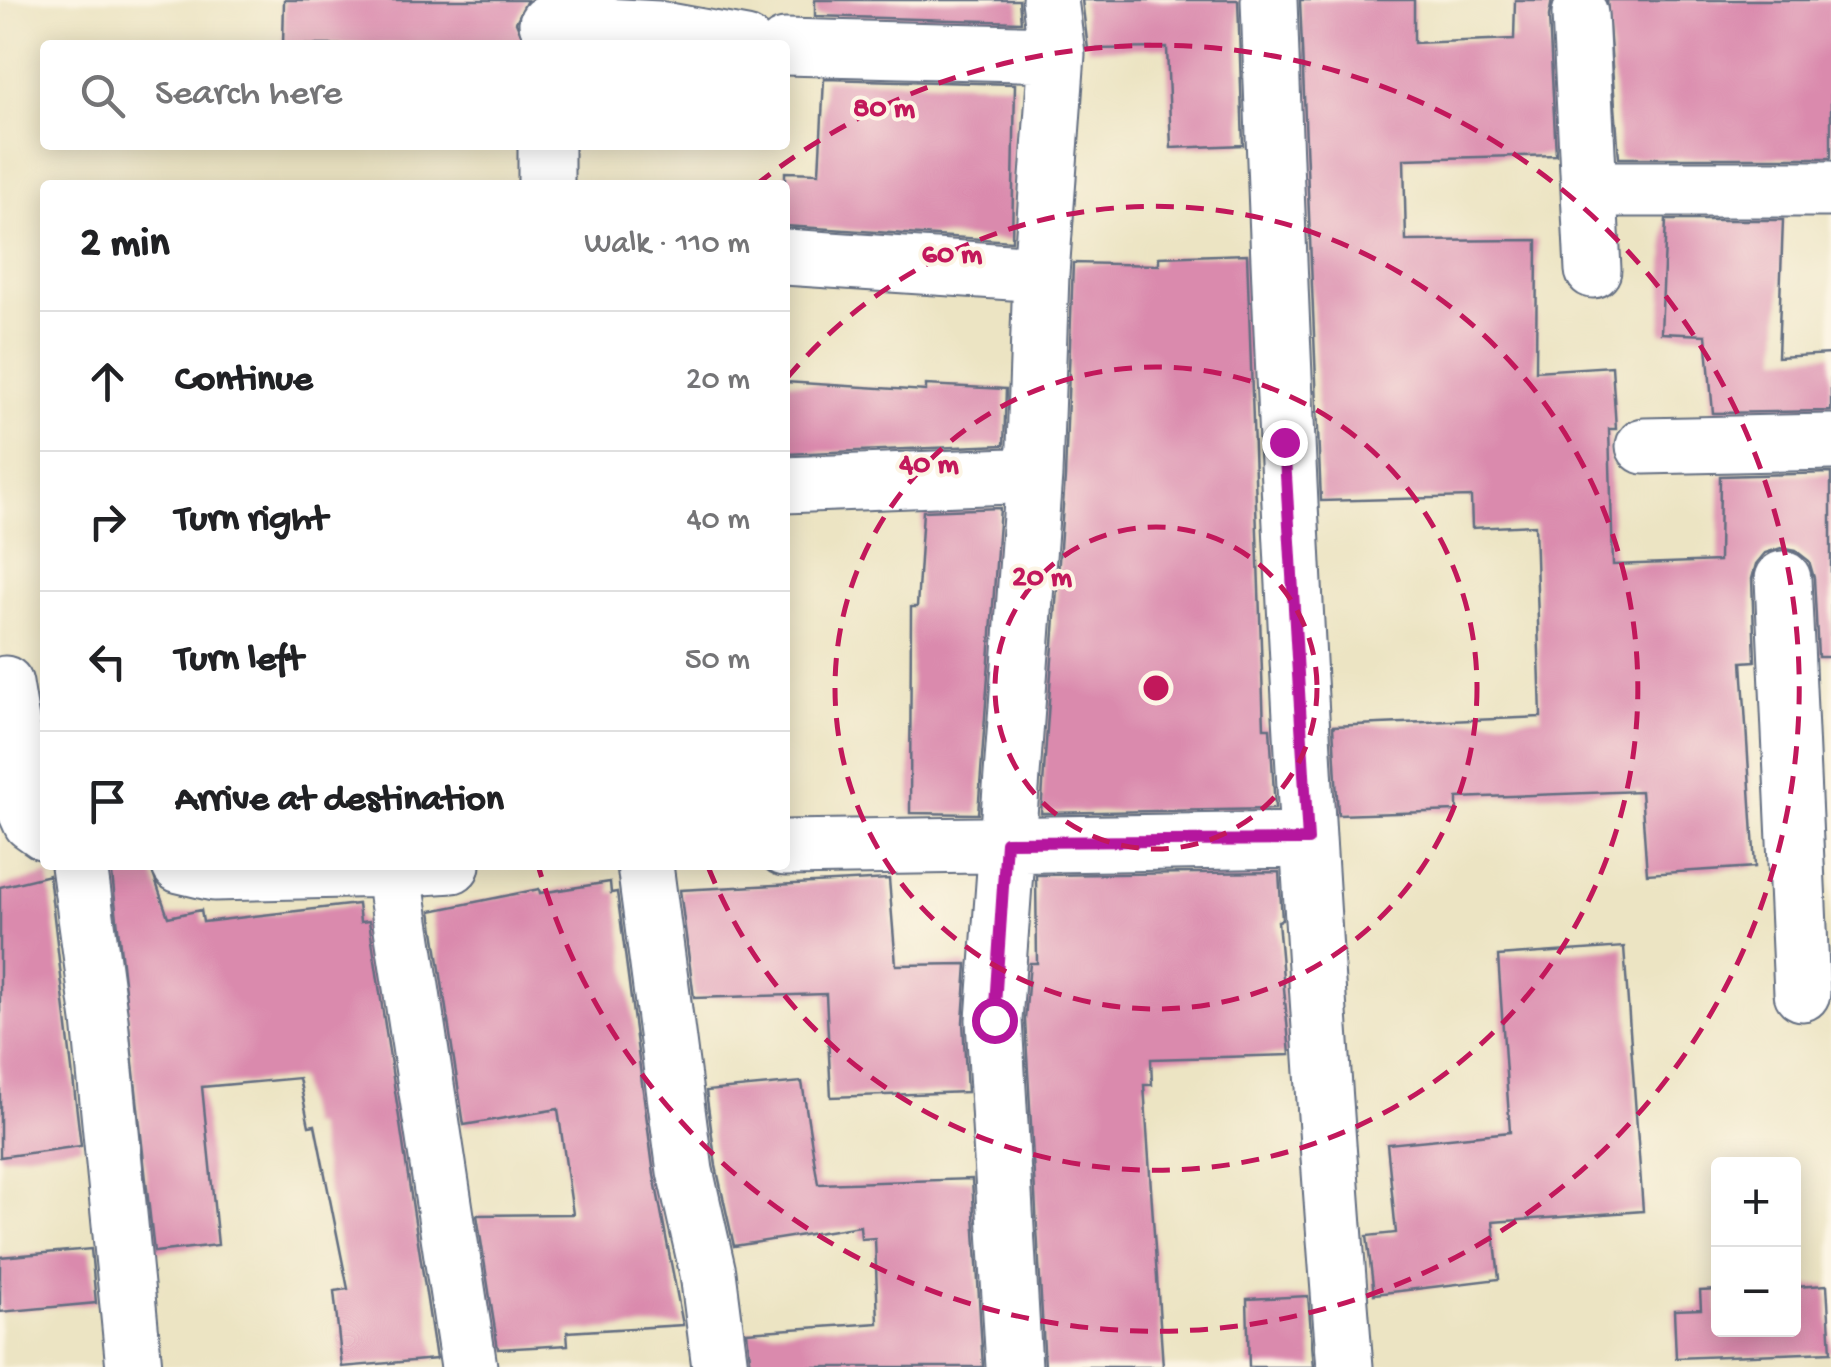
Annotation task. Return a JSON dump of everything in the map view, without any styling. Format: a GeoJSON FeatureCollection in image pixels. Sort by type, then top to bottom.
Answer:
{"type":"FeatureCollection","features":[{"type":"Feature","properties":{"kind":"street"},"geometry":{"type":"LineString","coordinates":[[1014,1367],[994,1020],[1034,475],[1041,274],[1057,54],[1050,0]]}},
{"type":"Feature","properties":{"kind":"street"},"geometry":{"type":"LineString","coordinates":[[1269,0],[1284,442],[1345,1367]]}},
{"type":"Feature","properties":{"kind":"street"},"geometry":{"type":"LineString","coordinates":[[1580,14],[1593,270]]}},
{"type":"Feature","properties":{"kind":"street"},"geometry":{"type":"LineString","coordinates":[[547,23],[658,30],[717,40]]}},
{"type":"Feature","properties":{"kind":"street"},"geometry":{"type":"LineString","coordinates":[[790,47],[1057,54]]}},
{"type":"Feature","properties":{"kind":"street"},"geometry":{"type":"LineString","coordinates":[[546,150],[546,180]]}},
{"type":"Feature","properties":{"kind":"street"},"geometry":{"type":"LineString","coordinates":[[1589,189],[1831,189]]}},
{"type":"Feature","properties":{"kind":"street"},"geometry":{"type":"LineString","coordinates":[[790,257],[1041,274]]}},
{"type":"Feature","properties":{"kind":"street"},"geometry":{"type":"LineString","coordinates":[[1644,446],[1831,442]]}},
{"type":"Feature","properties":{"kind":"street"},"geometry":{"type":"LineString","coordinates":[[790,486],[1034,475]]}},
{"type":"Feature","properties":{"kind":"street"},"geometry":{"type":"LineString","coordinates":[[1783,579],[1810,712],[1802,993]]}},
{"type":"Feature","properties":{"kind":"street"},"geometry":{"type":"LineString","coordinates":[[17,679],[26,811],[40,828]]}},
{"type":"Feature","properties":{"kind":"street"},"geometry":{"type":"LineString","coordinates":[[790,848],[1308,840]]}},
{"type":"Feature","properties":{"kind":"street"},"geometry":{"type":"LineString","coordinates":[[80,870],[108,1092],[134,1367]]}},
{"type":"Feature","properties":{"kind":"street"},"geometry":{"type":"LineString","coordinates":[[199,870],[214,874],[357,870]]}},
{"type":"Feature","properties":{"kind":"street"},"geometry":{"type":"LineString","coordinates":[[393,870],[469,1367]]}},
{"type":"Feature","properties":{"kind":"street"},"geometry":{"type":"LineString","coordinates":[[646,870],[685,1171],[708,1273],[720,1367]]}},
{"type":"Feature","properties":{"kind":"building"},"geometry":{"type":"Polygon","coordinates":[[[284,0],[527,0],[516,22],[524,40],[283,40],[284,0]]]}},
{"type":"Feature","properties":{"kind":"building"},"geometry":{"type":"Polygon","coordinates":[[[815,0],[1019,0],[1021,22],[815,16],[815,0]]]}},
{"type":"Feature","properties":{"kind":"building"},"geometry":{"type":"Polygon","coordinates":[[[1082,0],[1238,0],[1243,145],[1171,148],[1167,48],[1088,49],[1082,0]]]}},
{"type":"Feature","properties":{"kind":"building"},"geometry":{"type":"Polygon","coordinates":[[[1300,0],[1414,0],[1414,43],[1514,39],[1515,0],[1552,0],[1549,16],[1556,155],[1404,159],[1406,241],[1537,240],[1536,371],[1612,366],[1616,429],[1609,429],[1613,565],[1719,561],[1720,476],[1831,473],[1831,657],[1818,657],[1814,578],[1809,561],[1796,551],[1781,548],[1765,553],[1756,564],[1752,579],[1755,661],[1742,662],[1755,867],[1647,874],[1641,791],[1457,798],[1457,811],[1338,815],[1333,726],[1541,717],[1535,525],[1472,528],[1471,497],[1321,501],[1300,0]]]}},
{"type":"Feature","properties":{"kind":"building"},"geometry":{"type":"Polygon","coordinates":[[[1607,0],[1831,0],[1831,158],[1619,158],[1607,0]]]}},
{"type":"Feature","properties":{"kind":"building"},"geometry":{"type":"Polygon","coordinates":[[[824,79],[1015,84],[1012,241],[790,226],[790,180],[785,180],[785,172],[819,173],[824,79]]]}},
{"type":"Feature","properties":{"kind":"building"},"geometry":{"type":"Polygon","coordinates":[[[1666,220],[1783,220],[1778,357],[1831,354],[1831,411],[1713,413],[1706,335],[1661,333],[1666,220]]]}},
{"type":"Feature","properties":{"kind":"building"},"geometry":{"type":"Polygon","coordinates":[[[1247,254],[1264,728],[1270,728],[1275,809],[1041,813],[1065,477],[1073,263],[1159,265],[1159,257],[1247,254]]]}},
{"type":"Feature","properties":{"kind":"building"},"geometry":{"type":"Polygon","coordinates":[[[790,382],[926,391],[926,385],[1006,389],[1004,445],[790,454],[790,382]]]}},
{"type":"Feature","properties":{"kind":"building"},"geometry":{"type":"Polygon","coordinates":[[[1000,508],[978,814],[910,813],[911,607],[917,607],[923,511],[1000,508]]]}},
{"type":"Feature","properties":{"kind":"building"},"geometry":{"type":"Polygon","coordinates":[[[112,870],[152,870],[168,917],[201,910],[203,922],[358,904],[360,922],[369,921],[436,1359],[342,1367],[334,1291],[348,1289],[315,1125],[309,1126],[299,1078],[202,1087],[218,1245],[154,1252],[112,870]]]}},
{"type":"Feature","properties":{"kind":"building"},"geometry":{"type":"Polygon","coordinates":[[[1279,872],[1282,920],[1278,921],[1290,1055],[1151,1059],[1152,1085],[1144,1085],[1163,1367],[1045,1367],[1025,1020],[1030,963],[1037,963],[1036,875],[1279,872]]]}},
{"type":"Feature","properties":{"kind":"building"},"geometry":{"type":"Polygon","coordinates":[[[49,875],[81,1146],[0,1157],[0,887],[49,875]]]}},
{"type":"Feature","properties":{"kind":"building"},"geometry":{"type":"Polygon","coordinates":[[[889,879],[896,965],[967,964],[963,1022],[967,1092],[831,1097],[826,994],[694,998],[680,890],[889,879]]]}},
{"type":"Feature","properties":{"kind":"building"},"geometry":{"type":"Polygon","coordinates":[[[610,882],[611,893],[617,892],[654,1175],[683,1325],[567,1332],[568,1345],[498,1349],[477,1215],[573,1214],[558,1109],[464,1125],[431,911],[539,889],[540,893],[610,882]]]}},
{"type":"Feature","properties":{"kind":"building"},"geometry":{"type":"Polygon","coordinates":[[[1624,947],[1643,1211],[1493,1222],[1499,1279],[1374,1294],[1367,1236],[1396,1233],[1387,1144],[1510,1132],[1498,956],[1624,947]]]}},
{"type":"Feature","properties":{"kind":"building"},"geometry":{"type":"Polygon","coordinates":[[[802,1082],[818,1184],[972,1179],[983,1367],[751,1367],[747,1332],[878,1323],[875,1238],[861,1239],[860,1226],[734,1246],[716,1166],[706,1091],[802,1082]]]}},
{"type":"Feature","properties":{"kind":"building"},"geometry":{"type":"Polygon","coordinates":[[[91,1249],[96,1303],[0,1312],[0,1257],[91,1249]]]}},
{"type":"Feature","properties":{"kind":"building"},"geometry":{"type":"Polygon","coordinates":[[[1827,1285],[1831,1352],[1676,1358],[1674,1310],[1701,1309],[1700,1291],[1711,1290],[1711,1337],[1801,1337],[1801,1287],[1827,1285]]]}},
{"type":"Feature","properties":{"kind":"building"},"geometry":{"type":"Polygon","coordinates":[[[1308,1296],[1314,1367],[1249,1367],[1247,1299],[1308,1296]]]}},
{"type":"Feature","properties":{"kind":"route"},"geometry":{"type":"LineString","coordinates":[[994,1020],[1006,842],[1308,840],[1284,442]]}}]}
